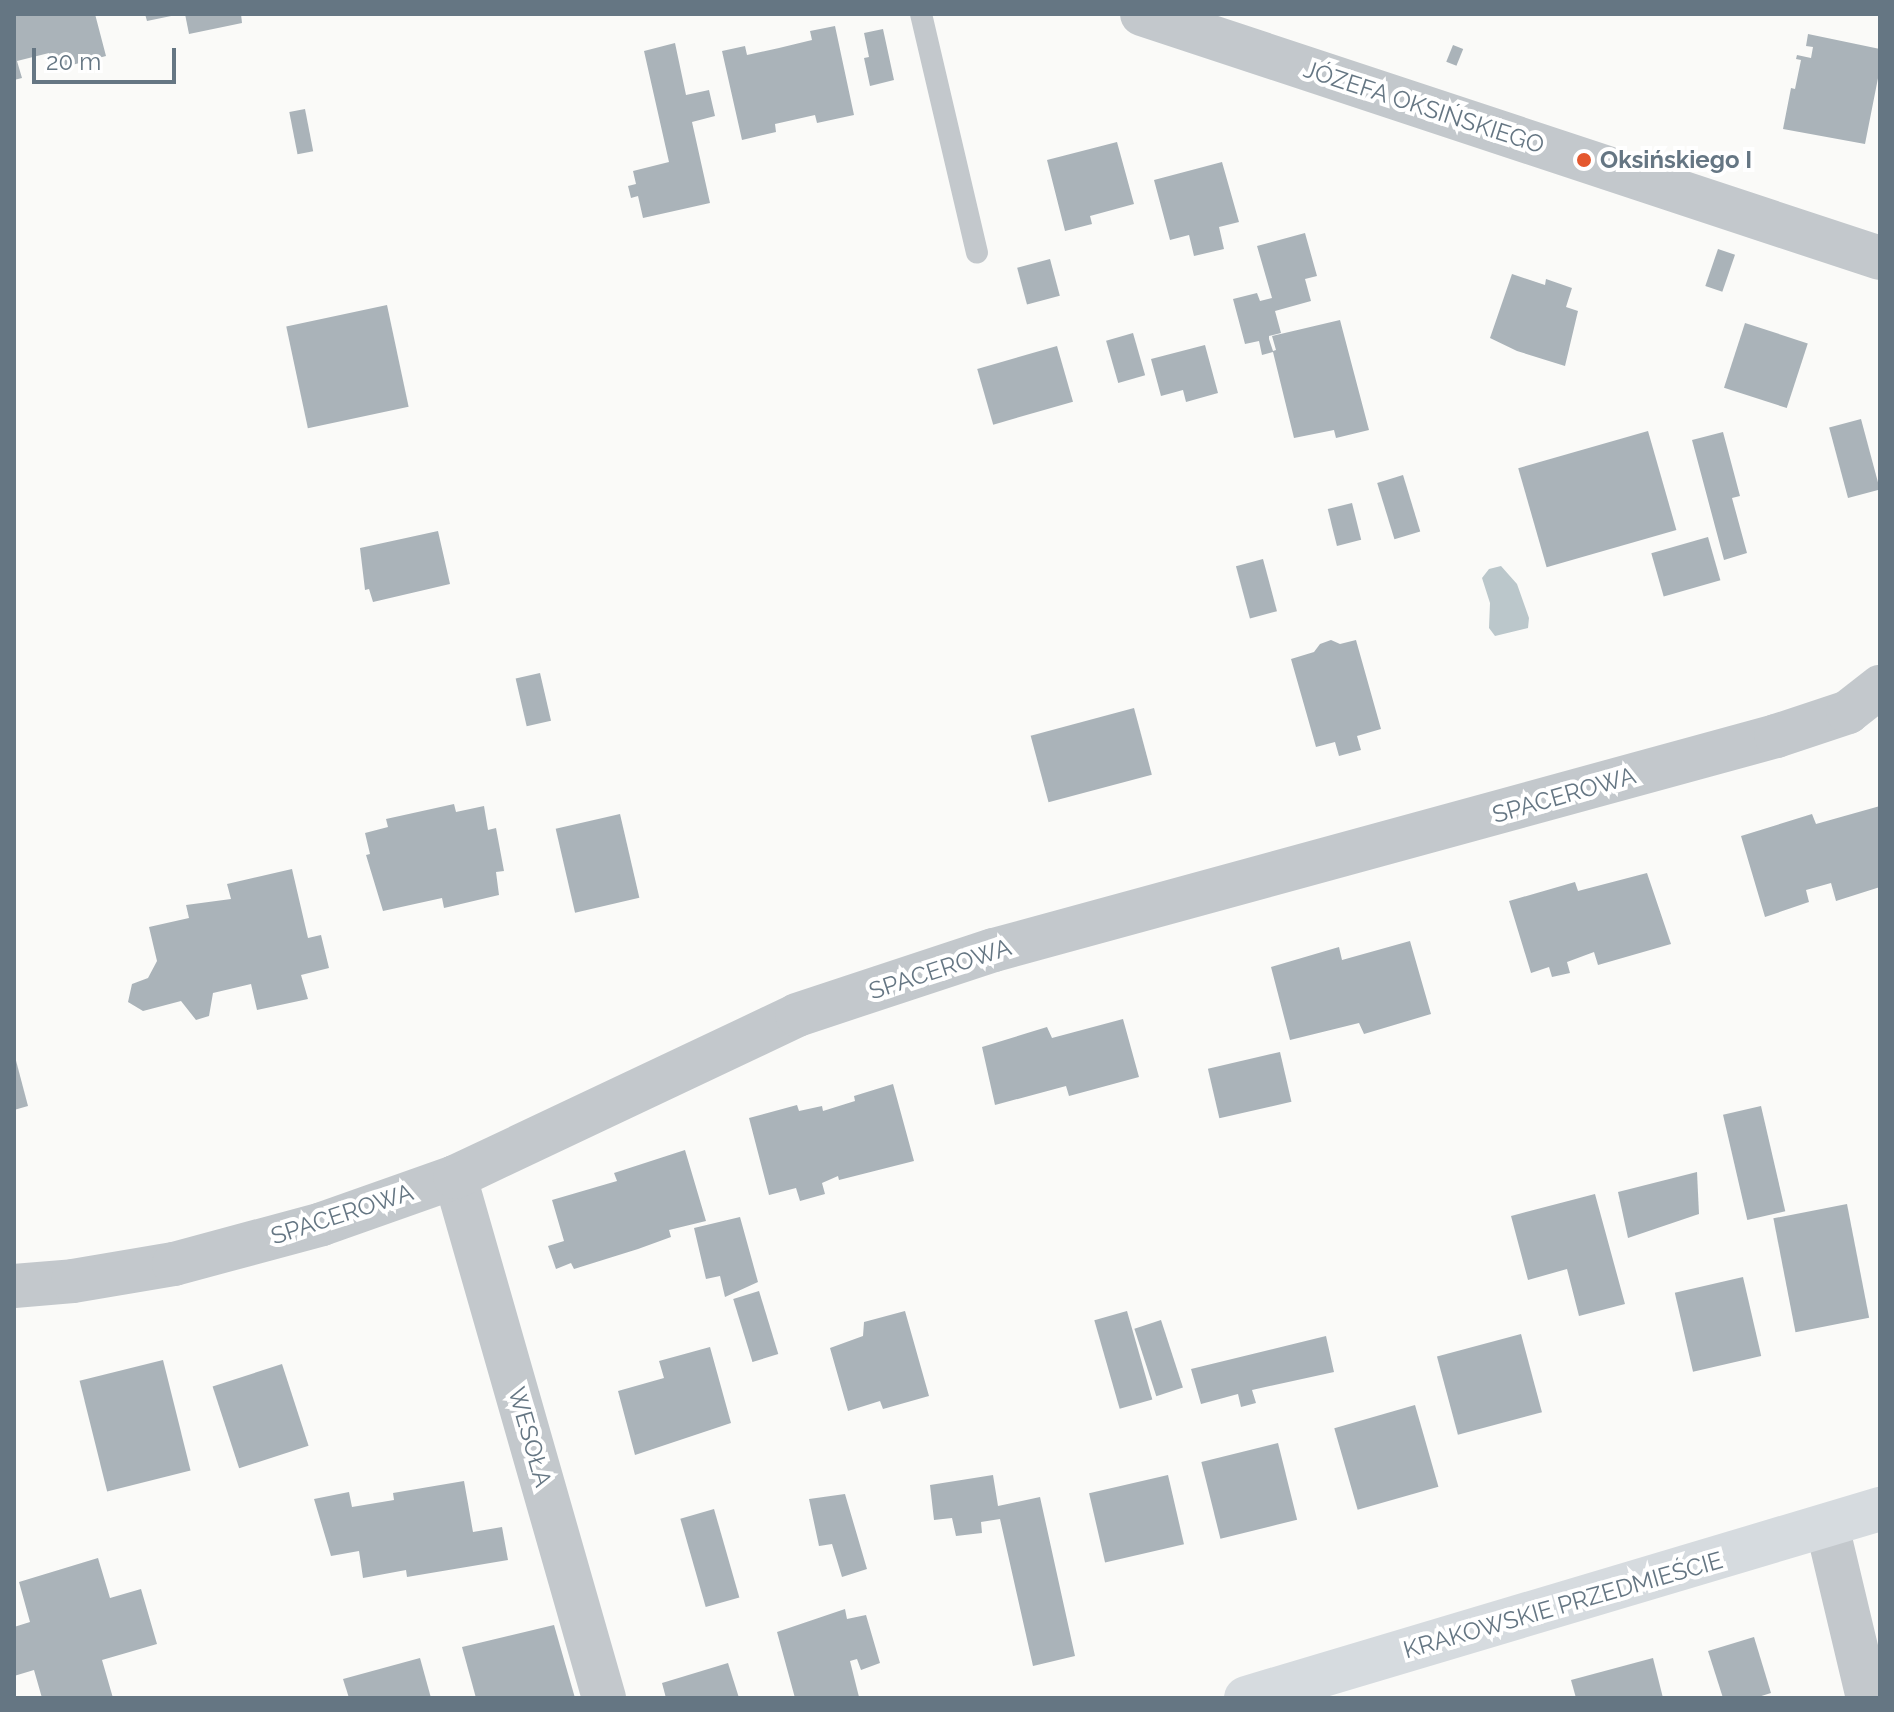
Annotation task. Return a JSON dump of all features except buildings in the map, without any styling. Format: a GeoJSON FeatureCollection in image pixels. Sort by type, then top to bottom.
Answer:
{"type":"FeatureCollection","features":[{"type":"Feature","properties":{"kind":"street","name":"JÓZEFA OKSIŃSKIEGO"},"geometry":{"type":"LineString","coordinates":[[1148,15],[1880,258]]}},
{"type":"Feature","properties":{"kind":"street","name":"SPACEROWA"},"geometry":{"type":"LineString","coordinates":[[14,1286],[73,1281],[174,1264],[322,1224],[455,1177],[797,1015],[994,950],[1776,736],[1848,712],[1880,687]]}},
{"type":"Feature","properties":{"kind":"street","name":"WESOŁA"},"geometry":{"type":"LineString","coordinates":[[455,1177],[604,1698]]}},
{"type":"Feature","properties":{"kind":"street","name":"KRAKOWSKIE PRZEDMIEŚCIE"},"geometry":{"type":"LineString","coordinates":[[1246,1698],[1880,1509]]}},
{"type":"Feature","properties":{"kind":"street"},"geometry":{"type":"LineString","coordinates":[[1827,1526],[1868,1698]]}},
{"type":"Feature","properties":{"kind":"lane"},"geometry":{"type":"LineString","coordinates":[[921,14],[977,253]]}},
{"type":"Feature","properties":{"kind":"shaded area"},"geometry":{"type":"Polygon","coordinates":[[[1501,566],[1517,584],[1529,618],[1528,628],[1495,636],[1489,628],[1490,603],[1482,578],[1489,569],[1501,566]]]}},
{"type":"Feature","properties":{"kind":"place","name":"Oksińskiego I"},"geometry":{"type":"Point","coordinates":[1584,160]}}]}
